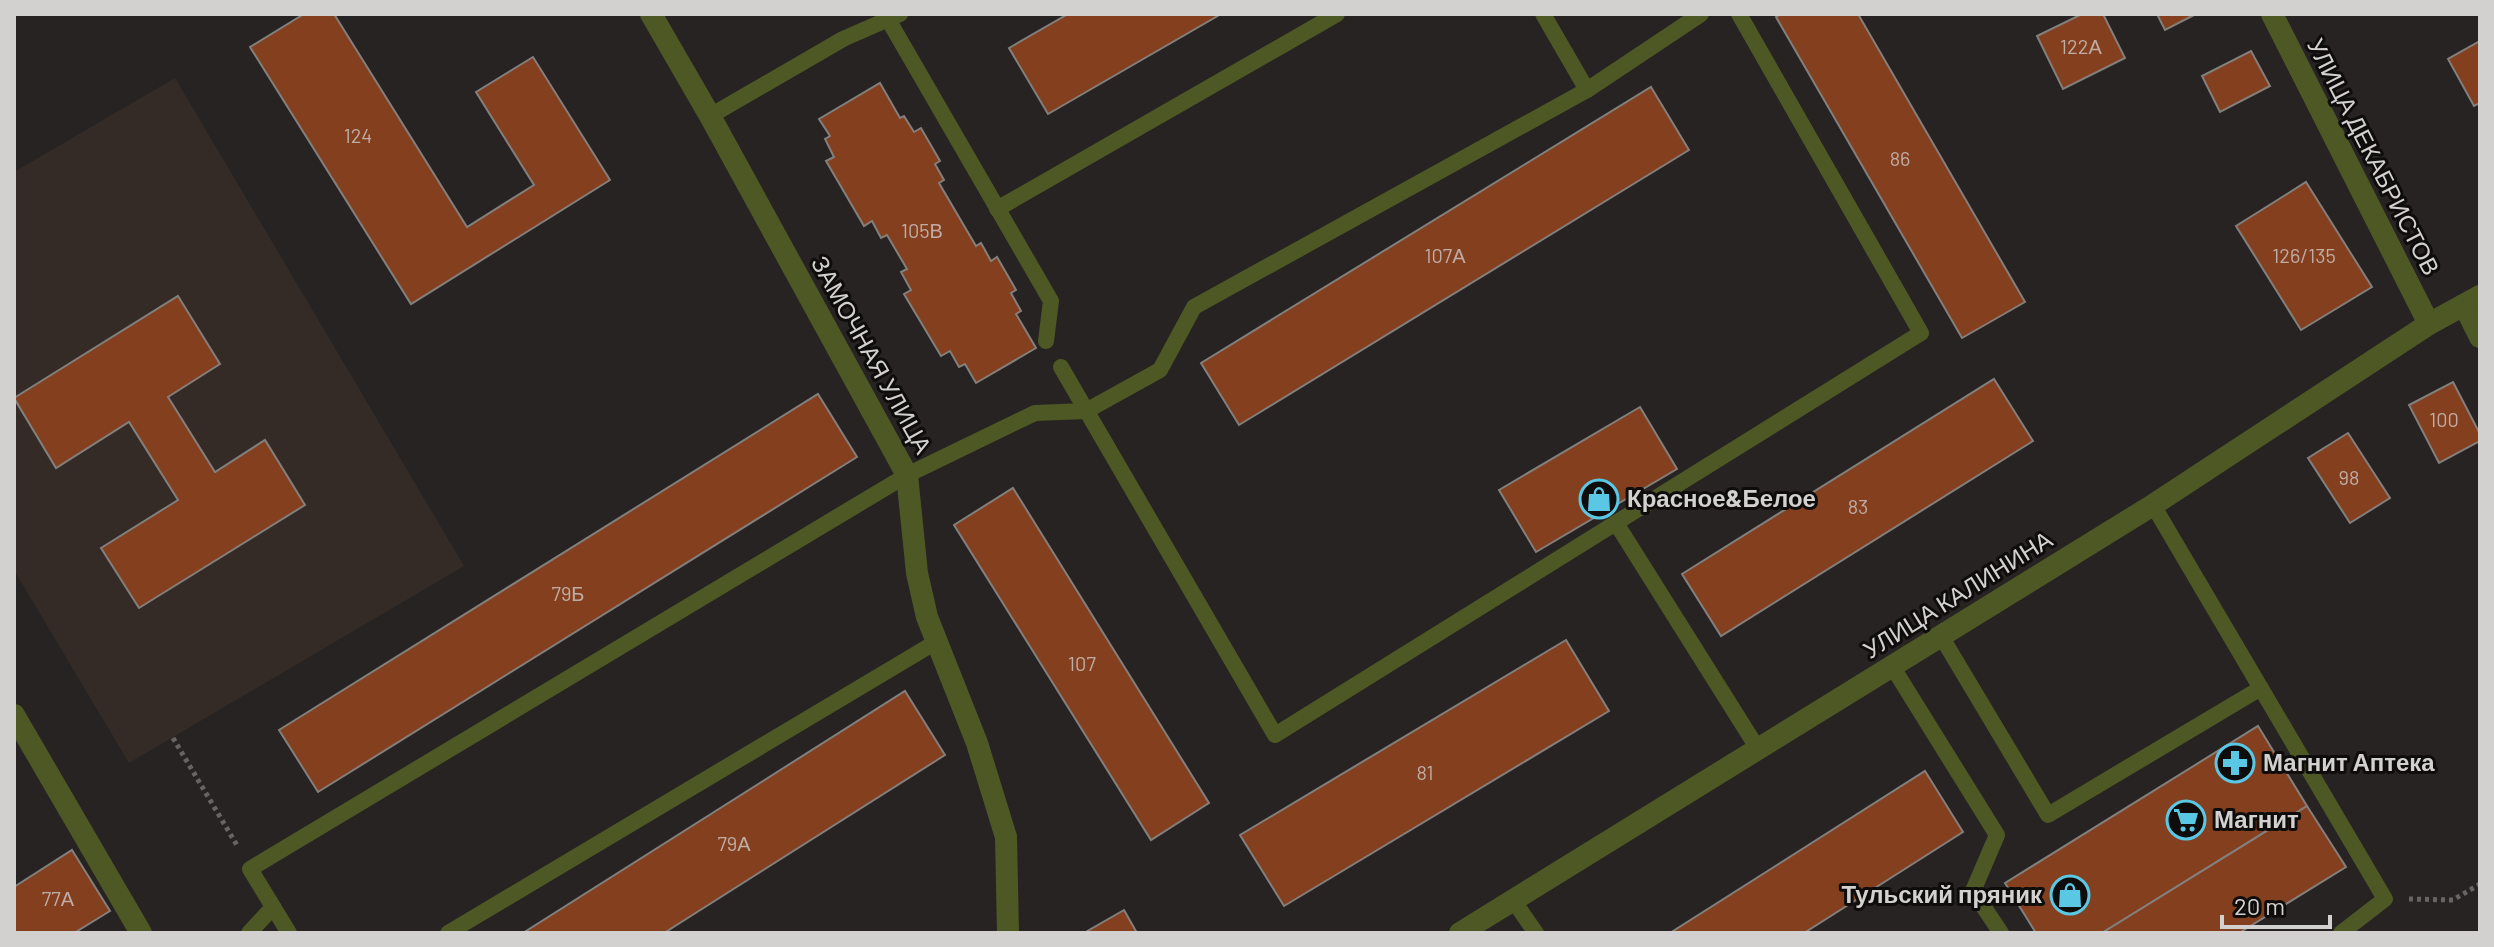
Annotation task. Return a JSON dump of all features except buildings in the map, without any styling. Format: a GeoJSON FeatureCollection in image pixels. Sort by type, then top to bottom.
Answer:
{"type":"FeatureCollection","features":[{"type":"Feature","properties":{"kind":"street","name":"ЗАМОЧНАЯ УЛИЦА"},"geometry":{"type":"LineString","coordinates":[[651,14],[907,475],[917,573],[936,642],[977,743],[1006,837],[1008,933]]}},
{"type":"Feature","properties":{"kind":"street","name":"УЛИЦА ДЕКАБРИСТОВ"},"geometry":{"type":"LineString","coordinates":[[2272,14],[2429,324]]}},
{"type":"Feature","properties":{"kind":"street","name":"УЛИЦА КАЛИНИНА"},"geometry":{"type":"LineString","coordinates":[[1460,933],[2153,505],[2429,324],[2472,301]]}},
{"type":"Feature","properties":{"kind":"street"},"geometry":{"type":"LineString","coordinates":[[2472,301],[2480,337]]}},
{"type":"Feature","properties":{"kind":"street"},"geometry":{"type":"LineString","coordinates":[[14,715],[141,933]]}},
{"type":"Feature","properties":{"kind":"lane"},"geometry":{"type":"LineString","coordinates":[[997,209],[1337,14]]}},
{"type":"Feature","properties":{"kind":"lane"},"geometry":{"type":"LineString","coordinates":[[1543,14],[1587,90]]}},
{"type":"Feature","properties":{"kind":"lane"},"geometry":{"type":"LineString","coordinates":[[289,933],[250,869],[907,475],[1035,413],[1086,411],[1160,370],[1194,307],[1587,90],[1701,14]]}},
{"type":"Feature","properties":{"kind":"lane"},"geometry":{"type":"LineString","coordinates":[[1061,367],[1275,735],[1921,333],[1739,14]]}},
{"type":"Feature","properties":{"kind":"lane"},"geometry":{"type":"LineString","coordinates":[[710,116],[843,39],[894,18],[997,209],[1051,301],[1046,341]]}},
{"type":"Feature","properties":{"kind":"lane"},"geometry":{"type":"LineString","coordinates":[[2153,505],[2385,899],[2341,933]]}},
{"type":"Feature","properties":{"kind":"lane"},"geometry":{"type":"LineString","coordinates":[[1616,523],[1758,749]]}},
{"type":"Feature","properties":{"kind":"lane"},"geometry":{"type":"LineString","coordinates":[[1941,636],[2048,815],[2261,688]]}},
{"type":"Feature","properties":{"kind":"lane"},"geometry":{"type":"LineString","coordinates":[[448,933],[936,642]]}},
{"type":"Feature","properties":{"kind":"lane"},"geometry":{"type":"LineString","coordinates":[[1892,666],[1997,835],[1973,891],[2001,933]]}},
{"type":"Feature","properties":{"kind":"lane"},"geometry":{"type":"LineString","coordinates":[[1513,900],[1536,933]]}},
{"type":"Feature","properties":{"kind":"lane"},"geometry":{"type":"LineString","coordinates":[[249,933],[273,907]]}},
{"type":"Feature","properties":{"kind":"path"},"geometry":{"type":"LineString","coordinates":[[173,738],[250,869]]}},
{"type":"Feature","properties":{"kind":"path"},"geometry":{"type":"LineString","coordinates":[[2385,899],[2453,900],[2480,884]]}},
{"type":"Feature","properties":{"kind":"shaded area"},"geometry":{"type":"Polygon","coordinates":[[[175,78],[464,566],[129,763],[14,570],[14,172],[175,78]]]}},
{"type":"Feature","properties":{"kind":"place","name":"Красное&Белое"},"geometry":{"type":"Point","coordinates":[1599,499]}},
{"type":"Feature","properties":{"kind":"place","name":"Магнит Аптека"},"geometry":{"type":"Point","coordinates":[2235,763]}},
{"type":"Feature","properties":{"kind":"place","name":"Магнит"},"geometry":{"type":"Point","coordinates":[2186,820]}},
{"type":"Feature","properties":{"kind":"place","name":"Тульский пряник"},"geometry":{"type":"Point","coordinates":[2070,895]}}]}
